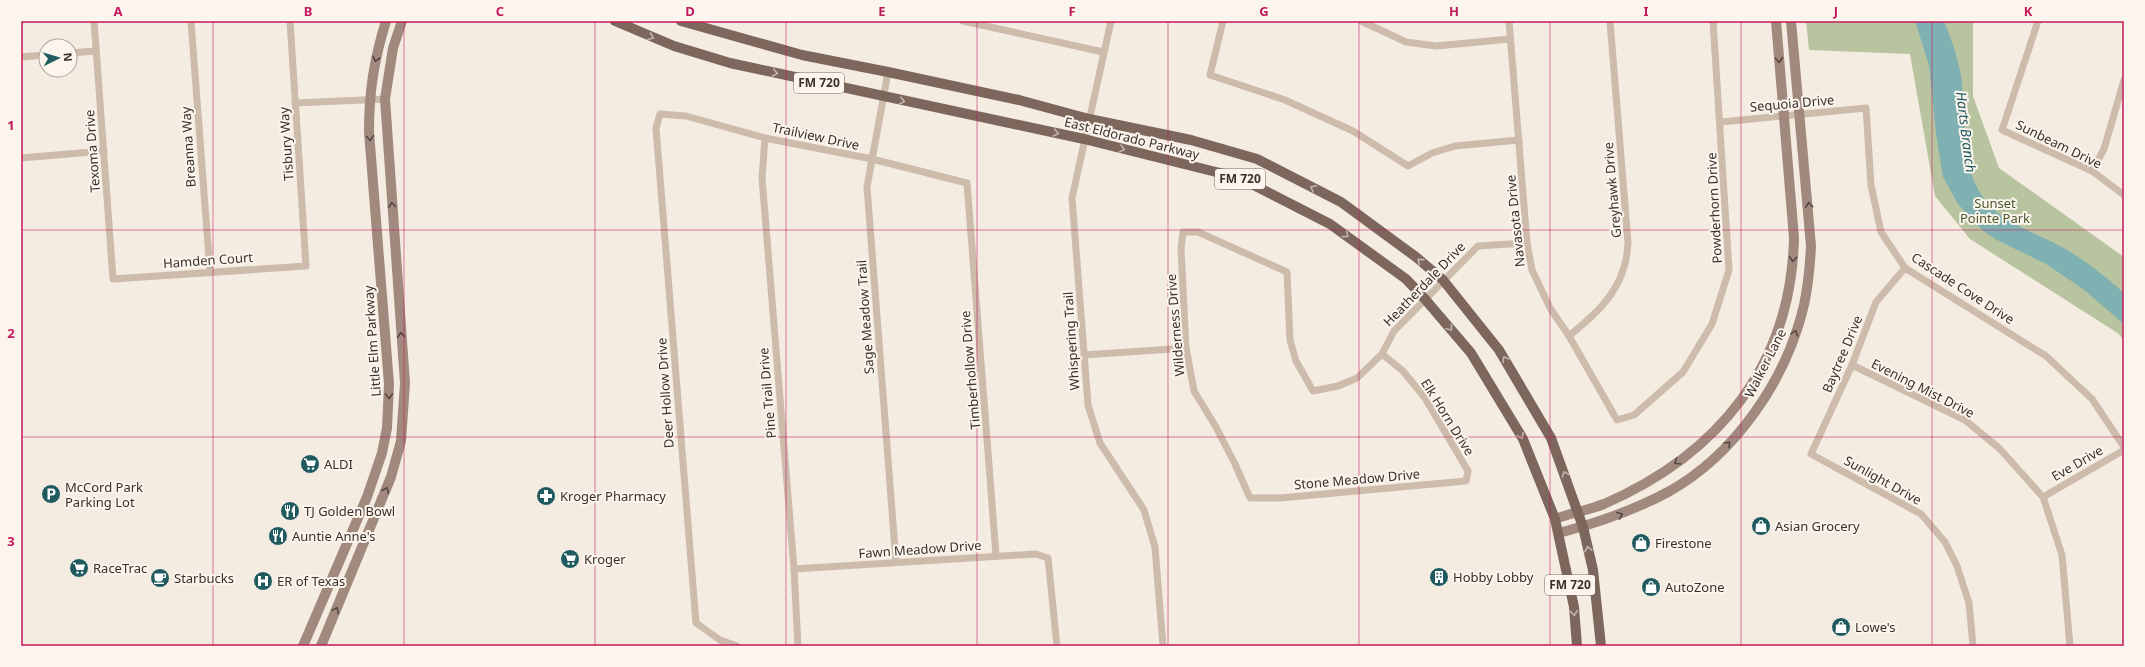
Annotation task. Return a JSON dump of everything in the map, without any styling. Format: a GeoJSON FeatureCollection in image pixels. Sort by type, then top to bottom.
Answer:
{"type":"FeatureCollection","features":[{"type":"Feature","properties":{"kind":"main road","name":"Little Elm Parkway"},"geometry":{"type":"LineString","coordinates":[[304,646],[367,497],[382,453],[389,405],[387,358],[369,132],[369,99],[373,70],[386,21]]}},
{"type":"Feature","properties":{"kind":"main road"},"geometry":{"type":"LineString","coordinates":[[320,646],[392,478],[401,441],[404,416],[405,383],[385,99],[393,48],[402,21]]}},
{"type":"Feature","properties":{"kind":"main road","name":"East Eldorado Parkway"},"geometry":{"type":"LineString","coordinates":[[615,21],[674,46],[730,64],[1084,139],[1240,178],[1330,224],[1400,275],[1424,298],[1471,353],[1523,438],[1555,518],[1559,533],[1574,607],[1577,646]]}},
{"type":"Feature","properties":{"kind":"main road","name":"East Eldorado Parkway"},"geometry":{"type":"LineString","coordinates":[[681,21],[802,55],[1019,100],[1088,119],[1191,140],[1257,159],[1341,202],[1416,257],[1443,280],[1499,350],[1551,438],[1583,527],[1592,570],[1601,646]]}},
{"type":"Feature","properties":{"kind":"main road","name":"Walker Lane"},"geometry":{"type":"LineString","coordinates":[[1555,518],[1603,504],[1652,480],[1706,441],[1743,397],[1763,367],[1781,324],[1793,263],[1793,216],[1776,21]]}},
{"type":"Feature","properties":{"kind":"main road","name":"Walker Lane"},"geometry":{"type":"LineString","coordinates":[[1559,533],[1619,516],[1669,491],[1701,469],[1740,430],[1771,386],[1795,335],[1804,306],[1809,277],[1811,246],[1810,214],[1791,21]]}},
{"type":"Feature","properties":{"kind":"main road"},"geometry":{"type":"LineString","coordinates":[[387,358],[402,356]]}},
{"type":"Feature","properties":{"kind":"street","name":"Texoma Drive"},"geometry":{"type":"LineString","coordinates":[[94,21],[113,279]]}},
{"type":"Feature","properties":{"kind":"street","name":"Breanna Way"},"geometry":{"type":"LineString","coordinates":[[191,21],[210,272]]}},
{"type":"Feature","properties":{"kind":"street","name":"Tisbury Way"},"geometry":{"type":"LineString","coordinates":[[290,21],[306,266]]}},
{"type":"Feature","properties":{"kind":"street"},"geometry":{"type":"LineString","coordinates":[[963,21],[1103,52]]}},
{"type":"Feature","properties":{"kind":"street","name":"Whispering Trail"},"geometry":{"type":"LineString","coordinates":[[1111,21],[1088,119],[1072,198],[1088,405],[1100,443],[1144,510],[1154,546],[1163,646]]}},
{"type":"Feature","properties":{"kind":"street"},"geometry":{"type":"LineString","coordinates":[[1223,21],[1210,75],[1285,100],[1306,109],[1353,131],[1408,166],[1432,153],[1455,146],[1519,140]]}},
{"type":"Feature","properties":{"kind":"street"},"geometry":{"type":"LineString","coordinates":[[1361,21],[1406,42],[1436,46],[1510,39]]}},
{"type":"Feature","properties":{"kind":"street","name":"Navasota Drive"},"geometry":{"type":"LineString","coordinates":[[1509,21],[1527,242],[1532,270],[1550,308],[1569,336],[1617,420]]}},
{"type":"Feature","properties":{"kind":"street","name":"Greyhawk Drive"},"geometry":{"type":"LineString","coordinates":[[1569,336],[1597,313],[1614,290],[1624,268],[1628,243],[1610,21]]}},
{"type":"Feature","properties":{"kind":"street","name":"Powderhorn Drive"},"geometry":{"type":"LineString","coordinates":[[1617,420],[1634,415],[1683,372],[1712,324],[1729,270],[1714,21]]}},
{"type":"Feature","properties":{"kind":"street","name":"Sunbeam Drive"},"geometry":{"type":"LineString","coordinates":[[2038,21],[2002,130],[2092,171],[2124,195]]}},
{"type":"Feature","properties":{"kind":"street"},"geometry":{"type":"LineString","coordinates":[[78,52],[96,51]]}},
{"type":"Feature","properties":{"kind":"street"},"geometry":{"type":"LineString","coordinates":[[21,57],[38,56]]}},
{"type":"Feature","properties":{"kind":"street","name":"Sage Meadow Trail"},"geometry":{"type":"LineString","coordinates":[[888,72],[867,187],[896,562]]}},
{"type":"Feature","properties":{"kind":"street"},"geometry":{"type":"LineString","coordinates":[[2092,171],[2104,148],[2124,80]]}},
{"type":"Feature","properties":{"kind":"street"},"geometry":{"type":"LineString","coordinates":[[295,103],[385,99]]}},
{"type":"Feature","properties":{"kind":"street","name":"Sequoia Drive"},"geometry":{"type":"LineString","coordinates":[[1721,122],[1866,108]]}},
{"type":"Feature","properties":{"kind":"street","name":"Cascade Cove Drive"},"geometry":{"type":"LineString","coordinates":[[1866,108],[1871,185],[1881,232],[1904,268],[2046,356],[2092,399],[2124,449]]}},
{"type":"Feature","properties":{"kind":"street","name":"Trailview Drive"},"geometry":{"type":"LineString","coordinates":[[660,114],[686,116],[765,138],[872,160],[967,183]]}},
{"type":"Feature","properties":{"kind":"street","name":"Deer Hollow Drive"},"geometry":{"type":"LineString","coordinates":[[660,114],[656,128],[696,623],[720,640],[737,646]]}},
{"type":"Feature","properties":{"kind":"street","name":"Pine Trail Drive"},"geometry":{"type":"LineString","coordinates":[[765,138],[762,178],[794,569],[798,646]]}},
{"type":"Feature","properties":{"kind":"street"},"geometry":{"type":"LineString","coordinates":[[21,158],[104,151]]}},
{"type":"Feature","properties":{"kind":"street","name":"Timberhollow Drive"},"geometry":{"type":"LineString","coordinates":[[967,183],[996,555]]}},
{"type":"Feature","properties":{"kind":"street","name":"Wilderness Drive"},"geometry":{"type":"LineString","coordinates":[[1250,498],[1216,427],[1194,391],[1186,348],[1181,249],[1183,232],[1198,232],[1287,272],[1290,340],[1296,361],[1313,391]]}},
{"type":"Feature","properties":{"kind":"street","name":"Heatherdale Drive"},"geometry":{"type":"LineString","coordinates":[[1313,391],[1338,386],[1357,378],[1382,354],[1394,331],[1424,298],[1478,246],[1527,242]]}},
{"type":"Feature","properties":{"kind":"street","name":"Hamden Court"},"geometry":{"type":"LineString","coordinates":[[113,279],[306,266]]}},
{"type":"Feature","properties":{"kind":"street","name":"Baytree Drive"},"geometry":{"type":"LineString","coordinates":[[1811,454],[1852,365],[1876,302],[1904,268]]}},
{"type":"Feature","properties":{"kind":"street"},"geometry":{"type":"LineString","coordinates":[[1084,355],[1186,348]]}},
{"type":"Feature","properties":{"kind":"street","name":"Elk Horn Drive"},"geometry":{"type":"LineString","coordinates":[[1382,354],[1403,371],[1424,398],[1468,471],[1466,481]]}},
{"type":"Feature","properties":{"kind":"street","name":"Evening Mist Drive"},"geometry":{"type":"LineString","coordinates":[[1852,365],[1965,420],[1999,448],[2043,497],[2062,555],[2070,646]]}},
{"type":"Feature","properties":{"kind":"street","name":"Eve Drive"},"geometry":{"type":"LineString","coordinates":[[2043,497],[2124,449]]}},
{"type":"Feature","properties":{"kind":"street","name":"Sunlight Drive"},"geometry":{"type":"LineString","coordinates":[[1811,454],[1920,514],[1945,542],[1957,566],[1969,603],[1973,646]]}},
{"type":"Feature","properties":{"kind":"street","name":"Stone Meadow Drive"},"geometry":{"type":"LineString","coordinates":[[1250,498],[1280,498],[1466,481]]}},
{"type":"Feature","properties":{"kind":"street","name":"Fawn Meadow Drive"},"geometry":{"type":"LineString","coordinates":[[794,569],[996,555],[1036,554],[1048,558],[1057,646]]}},
{"type":"Feature","properties":{"kind":"green space","name":"Sunset Pointe Park"},"geometry":{"type":"Polygon","coordinates":[[[1806,21],[1973,21],[1973,96],[1999,168],[2124,257],[2124,341],[2119,334],[1970,239],[1935,196],[1910,54],[1809,50],[1806,21]]]}},
{"type":"Feature","properties":{"kind":"water"},"geometry":{"type":"Polygon","coordinates":[[[1915,21],[1944,21],[1952,41],[1961,76],[1966,148],[1969,166],[1975,183],[1984,198],[2005,218],[2060,246],[2076,256],[2098,271],[2124,293],[2124,324],[2083,289],[2046,264],[1997,240],[1982,230],[1958,204],[1943,177],[1936,134],[1929,65],[1915,21]]]}},
{"type":"Feature","properties":{"kind":"place","name":"ALDI"},"geometry":{"type":"Point","coordinates":[310,464]}},
{"type":"Feature","properties":{"kind":"place","name":"McCord Park Parking Lot"},"geometry":{"type":"Point","coordinates":[51,494]}},
{"type":"Feature","properties":{"kind":"place","name":"Kroger Pharmacy"},"geometry":{"type":"Point","coordinates":[546,496]}},
{"type":"Feature","properties":{"kind":"place","name":"TJ Golden Bowl"},"geometry":{"type":"Point","coordinates":[290,511]}},
{"type":"Feature","properties":{"kind":"place","name":"Asian Grocery"},"geometry":{"type":"Point","coordinates":[1761,526]}},
{"type":"Feature","properties":{"kind":"place","name":"Auntie Anne's"},"geometry":{"type":"Point","coordinates":[278,536]}},
{"type":"Feature","properties":{"kind":"place","name":"Firestone"},"geometry":{"type":"Point","coordinates":[1641,543]}},
{"type":"Feature","properties":{"kind":"place","name":"Kroger"},"geometry":{"type":"Point","coordinates":[570,559]}},
{"type":"Feature","properties":{"kind":"place","name":"RaceTrac"},"geometry":{"type":"Point","coordinates":[79,568]}},
{"type":"Feature","properties":{"kind":"place","name":"Hobby Lobby"},"geometry":{"type":"Point","coordinates":[1439,577]}},
{"type":"Feature","properties":{"kind":"place","name":"Starbucks"},"geometry":{"type":"Point","coordinates":[160,578]}},
{"type":"Feature","properties":{"kind":"place","name":"ER of Texas"},"geometry":{"type":"Point","coordinates":[263,581]}},
{"type":"Feature","properties":{"kind":"place","name":"AutoZone"},"geometry":{"type":"Point","coordinates":[1651,587]}},
{"type":"Feature","properties":{"kind":"place","name":"Lowe's"},"geometry":{"type":"Point","coordinates":[1841,627]}},
{"type":"Feature","properties":{"kind":"water label","name":"Harts Branch"},"geometry":{"type":"Point","coordinates":[1966,132]}}]}
